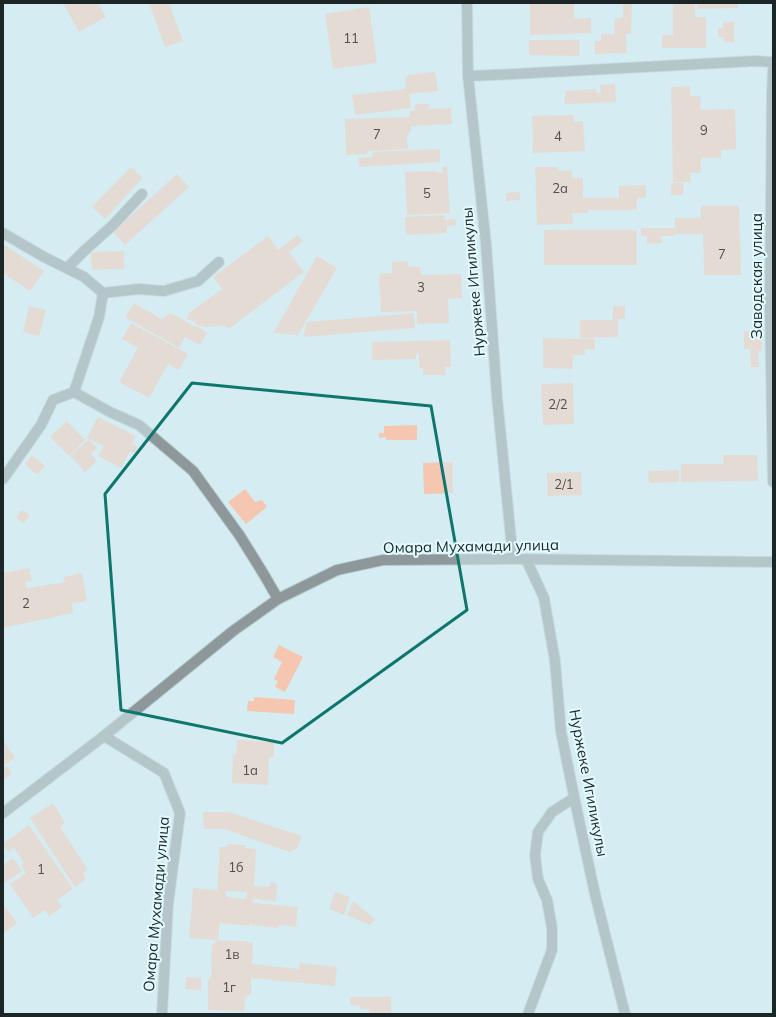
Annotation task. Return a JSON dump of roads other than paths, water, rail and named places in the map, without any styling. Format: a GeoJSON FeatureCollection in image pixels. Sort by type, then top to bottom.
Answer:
{"type":"FeatureCollection","features":[{"type":"Feature","properties":{"kind":"street","name":"Нуржеке Игиликулы"},"geometry":{"type":"LineString","coordinates":[[467,3],[468,76],[486,244],[497,397],[513,559]]}},
{"type":"Feature","properties":{"kind":"street"},"geometry":{"type":"LineString","coordinates":[[468,76],[755,60],[773,62]]}},
{"type":"Feature","properties":{"kind":"street","name":"Заводская улица"},"geometry":{"type":"LineString","coordinates":[[773,70],[770,305],[773,482]]}},
{"type":"Feature","properties":{"kind":"street"},"geometry":{"type":"LineString","coordinates":[[67,268],[113,225],[142,194]]}},
{"type":"Feature","properties":{"kind":"street"},"geometry":{"type":"LineString","coordinates":[[3,233],[44,257],[84,277],[103,293],[139,289],[164,291],[198,281],[218,262]]}},
{"type":"Feature","properties":{"kind":"street"},"geometry":{"type":"LineString","coordinates":[[74,392],[98,317],[103,293]]}},
{"type":"Feature","properties":{"kind":"street"},"geometry":{"type":"LineString","coordinates":[[3,479],[41,425],[53,400],[74,392],[110,412],[139,425],[193,471],[240,536],[278,599]]}},
{"type":"Feature","properties":{"kind":"street","name":"Нуржеке Игиликулы"},"geometry":{"type":"LineString","coordinates":[[526,559],[544,598],[555,661],[561,732],[595,894],[625,1014]]}},
{"type":"Feature","properties":{"kind":"street","name":"Омара Мухамади улица"},"geometry":{"type":"LineString","coordinates":[[3,813],[104,736],[233,631],[278,599],[337,570],[384,560],[526,559],[773,562]]}},
{"type":"Feature","properties":{"kind":"street","name":"Омара Мухамади улица"},"geometry":{"type":"LineString","coordinates":[[104,736],[164,773],[180,813],[168,904],[162,1014]]}},
{"type":"Feature","properties":{"kind":"street"},"geometry":{"type":"LineString","coordinates":[[528,1014],[552,950],[552,928],[547,900],[538,879],[535,855],[538,832],[552,812],[574,798]]}}]}
